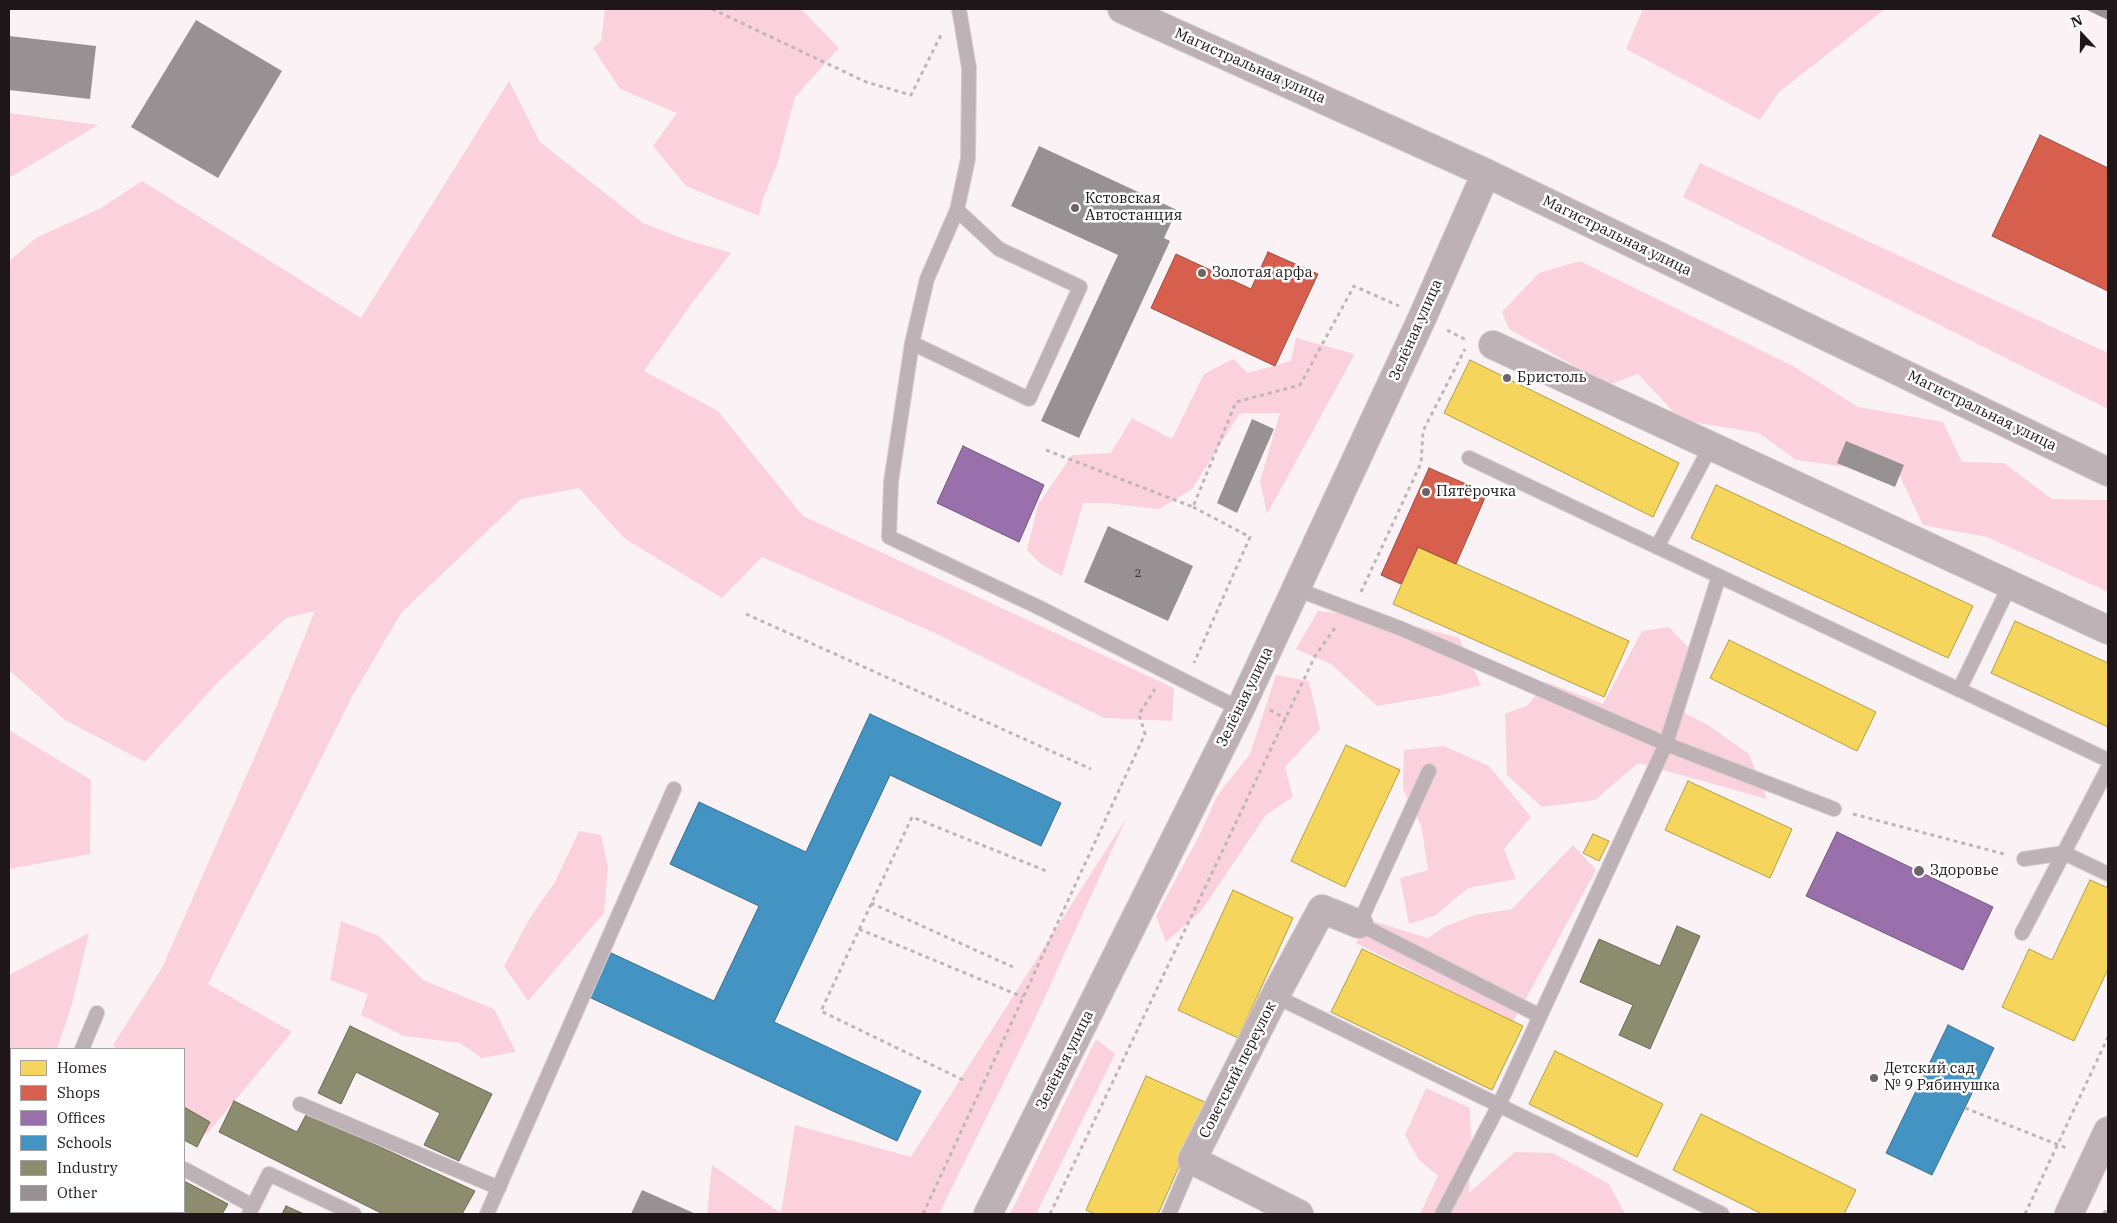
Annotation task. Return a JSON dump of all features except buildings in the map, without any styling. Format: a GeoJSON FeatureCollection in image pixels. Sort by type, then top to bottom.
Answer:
{"type":"FeatureCollection","features":[{"type":"Feature","properties":{"kind":"main road","name":"Магистральная улица"},"geometry":{"type":"LineString","coordinates":[[1122,9],[1486,173],[2108,472]]}},
{"type":"Feature","properties":{"kind":"main road","name":"Зелёная улица"},"geometry":{"type":"LineString","coordinates":[[988,1214],[1240,709],[1423,316],[1486,173]]}},
{"type":"Feature","properties":{"kind":"street"},"geometry":{"type":"LineString","coordinates":[[1481,343],[1711,446],[2108,630]]}},
{"type":"Feature","properties":{"kind":"street","name":"Советский переулок"},"geometry":{"type":"LineString","coordinates":[[1192,1160],[1275,996],[1322,909],[1359,924]]}},
{"type":"Feature","properties":{"kind":"street"},"geometry":{"type":"LineString","coordinates":[[2069,1214],[2108,1131]]}},
{"type":"Feature","properties":{"kind":"street"},"geometry":{"type":"LineString","coordinates":[[1192,1160],[1299,1214]]}},
{"type":"Feature","properties":{"kind":"lane"},"geometry":{"type":"LineString","coordinates":[[959,9],[970,68],[968,158],[957,210],[926,279],[912,343],[891,482],[888,537],[1036,606],[1240,709]]}},
{"type":"Feature","properties":{"kind":"lane"},"geometry":{"type":"LineString","coordinates":[[912,343],[1029,399],[1080,287],[999,249],[957,210]]}},
{"type":"Feature","properties":{"kind":"lane"},"geometry":{"type":"LineString","coordinates":[[1657,547],[1711,446]]}},
{"type":"Feature","properties":{"kind":"lane"},"geometry":{"type":"LineString","coordinates":[[1469,458],[2108,760]]}},
{"type":"Feature","properties":{"kind":"lane"},"geometry":{"type":"LineString","coordinates":[[1442,1214],[1498,1107],[1666,744],[1719,576]]}},
{"type":"Feature","properties":{"kind":"lane"},"geometry":{"type":"LineString","coordinates":[[1959,690],[2010,585]]}},
{"type":"Feature","properties":{"kind":"lane"},"geometry":{"type":"LineString","coordinates":[[1296,589],[1402,629],[1666,744],[1834,809]]}},
{"type":"Feature","properties":{"kind":"lane"},"geometry":{"type":"LineString","coordinates":[[2022,933],[2108,768]]}},
{"type":"Feature","properties":{"kind":"lane"},"geometry":{"type":"LineString","coordinates":[[1429,771],[1359,924],[1540,1016]]}},
{"type":"Feature","properties":{"kind":"lane"},"geometry":{"type":"LineString","coordinates":[[487,1214],[674,789]]}},
{"type":"Feature","properties":{"kind":"lane"},"geometry":{"type":"LineString","coordinates":[[2024,859],[2064,853],[2108,874]]}},
{"type":"Feature","properties":{"kind":"lane"},"geometry":{"type":"LineString","coordinates":[[1275,996],[1498,1107],[1722,1214]]}},
{"type":"Feature","properties":{"kind":"lane"},"geometry":{"type":"LineString","coordinates":[[82,1048],[98,1013]]}},
{"type":"Feature","properties":{"kind":"lane"},"geometry":{"type":"LineString","coordinates":[[300,1104],[499,1188]]}},
{"type":"Feature","properties":{"kind":"lane"},"geometry":{"type":"LineString","coordinates":[[1169,1214],[1192,1160]]}},
{"type":"Feature","properties":{"kind":"lane"},"geometry":{"type":"LineString","coordinates":[[185,1170],[251,1210],[269,1174],[354,1214]]}},
{"type":"Feature","properties":{"kind":"path"},"geometry":{"type":"LineString","coordinates":[[712,9],[866,82],[911,95],[943,31]]}},
{"type":"Feature","properties":{"kind":"path"},"geometry":{"type":"LineString","coordinates":[[1192,507],[1236,402],[1300,385],[1354,286],[1423,316]]}},
{"type":"Feature","properties":{"kind":"path"},"geometry":{"type":"LineString","coordinates":[[1050,1214],[1316,656],[1362,590],[1421,463],[1423,431],[1481,343]]}},
{"type":"Feature","properties":{"kind":"path"},"geometry":{"type":"LineString","coordinates":[[923,1214],[1145,734],[1140,714],[1159,684],[1187,681],[1250,536],[1192,507],[1046,450]]}},
{"type":"Feature","properties":{"kind":"path"},"geometry":{"type":"LineString","coordinates":[[746,614],[1091,769]]}},
{"type":"Feature","properties":{"kind":"path"},"geometry":{"type":"LineString","coordinates":[[1834,809],[2024,859]]}},
{"type":"Feature","properties":{"kind":"path"},"geometry":{"type":"LineString","coordinates":[[963,1080],[821,1011],[912,817],[1049,872]]}},
{"type":"Feature","properties":{"kind":"path"},"geometry":{"type":"LineString","coordinates":[[871,903],[1013,967]]}},
{"type":"Feature","properties":{"kind":"path"},"geometry":{"type":"LineString","coordinates":[[859,929],[1023,997]]}},
{"type":"Feature","properties":{"kind":"path"},"geometry":{"type":"LineString","coordinates":[[2025,1214],[2108,1037]]}},
{"type":"Feature","properties":{"kind":"path"},"geometry":{"type":"LineString","coordinates":[[1966,1108],[2058,1144],[2094,1161]]}},
{"type":"Feature","properties":{"kind":"path"},"geometry":{"type":"LineString","coordinates":[[2104,1214],[2108,1206]]}},
{"type":"Feature","properties":{"kind":"shaded area"},"geometry":{"type":"Polygon","coordinates":[[[605,9],[801,9],[839,48],[795,97],[777,165],[762,201],[759,216],[686,186],[653,146],[677,113],[620,89],[593,48],[601,41],[605,9]]]}},
{"type":"Feature","properties":{"kind":"shaded area"},"geometry":{"type":"Polygon","coordinates":[[[1643,9],[1885,9],[1779,92],[1760,120],[1626,49],[1643,9]]]}},
{"type":"Feature","properties":{"kind":"shaded area"},"geometry":{"type":"Polygon","coordinates":[[[509,81],[540,142],[643,223],[684,239],[731,253],[694,300],[644,371],[718,411],[803,516],[1174,688],[1172,721],[1104,718],[937,634],[762,557],[722,598],[624,538],[579,488],[521,499],[401,613],[353,695],[208,984],[292,1032],[206,1135],[185,1115],[185,1048],[116,1048],[113,1045],[163,966],[269,724],[315,611],[286,618],[218,682],[145,762],[65,720],[9,670],[9,261],[36,238],[101,208],[142,181],[361,318],[509,81]]]}},
{"type":"Feature","properties":{"kind":"shaded area"},"geometry":{"type":"Polygon","coordinates":[[[9,113],[98,125],[9,178],[9,113]]]}},
{"type":"Feature","properties":{"kind":"shaded area"},"geometry":{"type":"Polygon","coordinates":[[[1700,163],[2108,353],[2108,409],[1683,197],[1700,163]]]}},
{"type":"Feature","properties":{"kind":"shaded area"},"geometry":{"type":"Polygon","coordinates":[[[1580,261],[1793,366],[1858,407],[1943,422],[1962,462],[2004,463],[2052,499],[2108,500],[2108,592],[1987,537],[1923,525],[1899,474],[1796,460],[1759,433],[1681,420],[1638,374],[1608,385],[1509,329],[1502,312],[1539,273],[1580,261]]]}},
{"type":"Feature","properties":{"kind":"shaded area"},"geometry":{"type":"Polygon","coordinates":[[[1296,338],[1355,354],[1267,514],[1260,481],[1280,413],[1240,413],[1192,489],[1159,509],[1105,503],[1083,503],[1062,576],[1041,564],[1027,550],[1038,505],[1072,455],[1111,453],[1132,418],[1172,439],[1204,374],[1233,359],[1248,373],[1291,361],[1296,338]]]}},
{"type":"Feature","properties":{"kind":"shaded area"},"geometry":{"type":"Polygon","coordinates":[[[1318,611],[1389,619],[1459,638],[1481,685],[1442,695],[1377,706],[1331,664],[1296,649],[1318,611]]]}},
{"type":"Feature","properties":{"kind":"shaded area"},"geometry":{"type":"Polygon","coordinates":[[[1669,627],[1701,661],[1675,708],[1708,725],[1749,754],[1767,799],[1638,763],[1595,800],[1542,807],[1507,775],[1505,714],[1528,705],[1546,682],[1603,704],[1642,631],[1669,627]]]}},
{"type":"Feature","properties":{"kind":"shaded area"},"geometry":{"type":"Polygon","coordinates":[[[1276,675],[1309,681],[1320,729],[1285,767],[1293,797],[1266,815],[1201,911],[1166,942],[1156,916],[1199,836],[1217,796],[1250,754],[1276,675]]]}},
{"type":"Feature","properties":{"kind":"shaded area"},"geometry":{"type":"Polygon","coordinates":[[[9,730],[91,780],[90,854],[9,869],[9,730]]]}},
{"type":"Feature","properties":{"kind":"shaded area"},"geometry":{"type":"Polygon","coordinates":[[[1444,746],[1489,766],[1531,817],[1504,849],[1516,879],[1468,888],[1436,915],[1409,924],[1400,878],[1428,870],[1421,825],[1403,789],[1404,750],[1444,746]]]}},
{"type":"Feature","properties":{"kind":"shaded area"},"geometry":{"type":"Polygon","coordinates":[[[1127,817],[1032,1025],[939,1214],[707,1214],[712,1165],[781,1213],[795,1125],[911,1157],[1127,817]]]}},
{"type":"Feature","properties":{"kind":"shaded area"},"geometry":{"type":"Polygon","coordinates":[[[579,831],[601,835],[608,866],[604,913],[528,1001],[504,966],[531,916],[555,882],[579,831]]]}},
{"type":"Feature","properties":{"kind":"shaded area"},"geometry":{"type":"Polygon","coordinates":[[[1573,845],[1596,870],[1513,1022],[1356,943],[1370,920],[1428,938],[1444,927],[1475,915],[1512,909],[1573,845]]]}},
{"type":"Feature","properties":{"kind":"shaded area"},"geometry":{"type":"Polygon","coordinates":[[[341,921],[379,936],[423,980],[494,1009],[516,1052],[482,1058],[460,1043],[404,1036],[361,1015],[368,994],[330,980],[341,921]]]}},
{"type":"Feature","properties":{"kind":"shaded area"},"geometry":{"type":"Polygon","coordinates":[[[89,933],[72,1004],[57,1048],[10,1048],[10,1076],[9,1075],[9,975],[89,933]]]}},
{"type":"Feature","properties":{"kind":"shaded area"},"geometry":{"type":"Polygon","coordinates":[[[1096,1039],[1115,1054],[1036,1214],[1010,1214],[1096,1039]]]}},
{"type":"Feature","properties":{"kind":"shaded area"},"geometry":{"type":"Polygon","coordinates":[[[1426,1088],[1470,1108],[1469,1193],[1515,1152],[1553,1153],[1609,1184],[1625,1214],[1420,1214],[1438,1176],[1419,1160],[1405,1135],[1426,1088]]]}},
{"type":"Feature","properties":{"kind":"place","name":"Кстовская Автостанция"},"geometry":{"type":"Point","coordinates":[1075,208]}},
{"type":"Feature","properties":{"kind":"place","name":"Золотая арфа"},"geometry":{"type":"Point","coordinates":[1202,273]}},
{"type":"Feature","properties":{"kind":"place","name":"Бристоль"},"geometry":{"type":"Point","coordinates":[1507,378]}},
{"type":"Feature","properties":{"kind":"place","name":"Пятёрочка"},"geometry":{"type":"Point","coordinates":[1426,492]}},
{"type":"Feature","properties":{"kind":"place","name":"Здоровье"},"geometry":{"type":"Point","coordinates":[1919,871]}},
{"type":"Feature","properties":{"kind":"place","name":"Детский сад № 9 Рябинушка"},"geometry":{"type":"Point","coordinates":[1874,1078]}}]}
